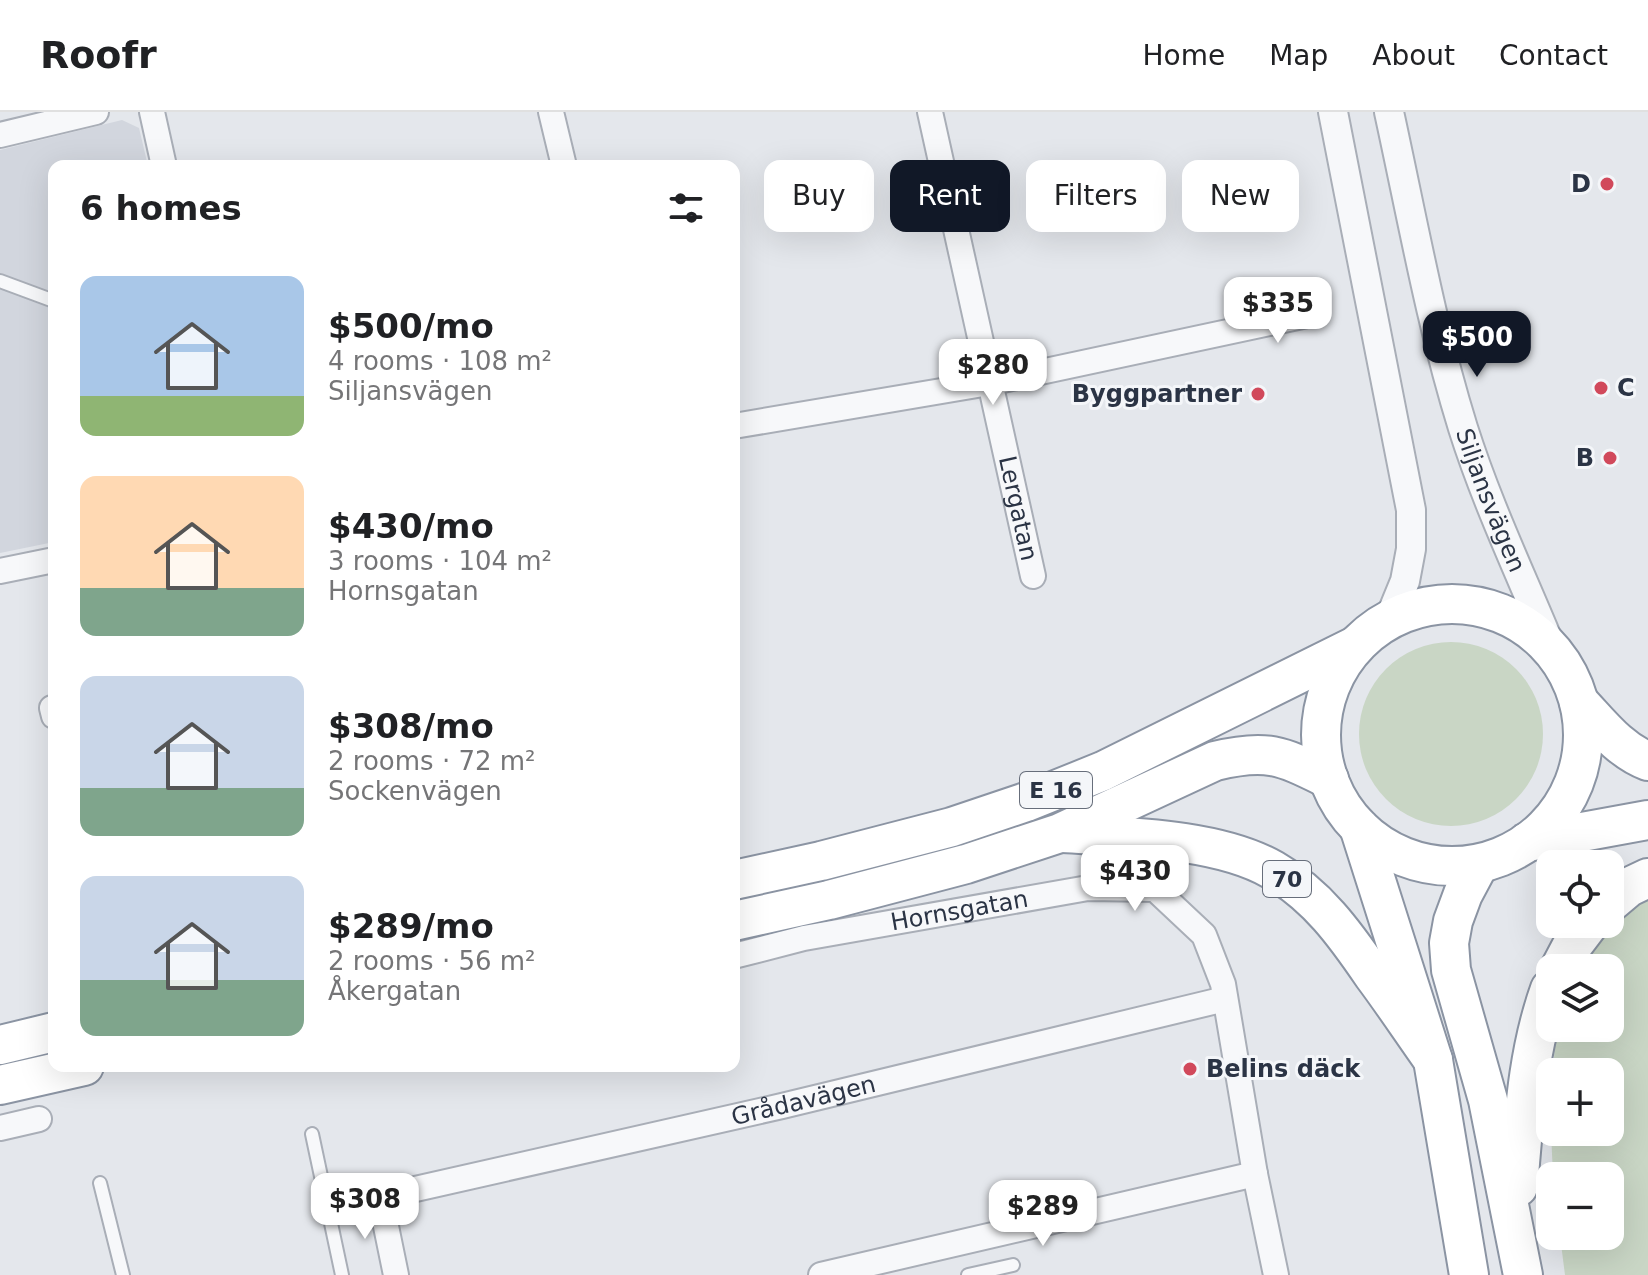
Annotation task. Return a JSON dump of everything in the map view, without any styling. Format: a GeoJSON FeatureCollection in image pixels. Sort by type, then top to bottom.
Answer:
{"type":"FeatureCollection","features":[{"type":"Feature","properties":{"kind":"highway"},"geometry":{"type":"LineString","coordinates":[[1454,604],[1497,612],[1536,635],[1552,650],[1573,683],[1579,702],[1583,741],[1575,780],[1567,798],[1543,830],[1504,855],[1479,864],[1457,866],[1414,860],[1385,847],[1359,827],[1347,813],[1329,779],[1323,759],[1322,718],[1334,679],[1357,645],[1389,620],[1431,606],[1454,604]]}},
{"type":"Feature","properties":{"kind":"highway","name":"E 16"},"geometry":{"type":"LineString","coordinates":[[740,879],[952,827],[1026,802],[1103,771],[1357,645]]}},
{"type":"Feature","properties":{"kind":"highway"},"geometry":{"type":"LineString","coordinates":[[1579,702],[1616,742],[1648,761]]}},
{"type":"Feature","properties":{"kind":"highway","name":"E 16"},"geometry":{"type":"LineString","coordinates":[[740,920],[966,864],[1060,833],[1215,761],[1241,754],[1276,756],[1329,779]]}},
{"type":"Feature","properties":{"kind":"highway"},"geometry":{"type":"LineString","coordinates":[[1527,842],[1648,820]]}},
{"type":"Feature","properties":{"kind":"highway","name":"70"},"geometry":{"type":"LineString","coordinates":[[1359,827],[1433,1060],[1469,1275]]}},
{"type":"Feature","properties":{"kind":"highway","name":"70"},"geometry":{"type":"LineString","coordinates":[[1060,833],[1194,845],[1238,856],[1271,869],[1301,888],[1331,916],[1433,1060]]}},
{"type":"Feature","properties":{"kind":"highway"},"geometry":{"type":"LineString","coordinates":[[1479,864],[1453,921],[1449,943],[1451,970],[1488,1100],[1523,1275]]}},
{"type":"Feature","properties":{"kind":"highway"},"geometry":{"type":"LineString","coordinates":[[1624,891],[1648,878]]}},
{"type":"Feature","properties":{"kind":"highway"},"geometry":{"type":"LineString","coordinates":[[0,1045],[48,1033]]}},
{"type":"Feature","properties":{"kind":"highway"},"geometry":{"type":"LineString","coordinates":[[1514,1225],[1527,1078],[1536,1034]]}},
{"type":"Feature","properties":{"kind":"highway"},"geometry":{"type":"LineString","coordinates":[[0,1085],[57,1072]]}},
{"type":"Feature","properties":{"kind":"street"},"geometry":{"type":"LineString","coordinates":[[0,135],[96,112]]}},
{"type":"Feature","properties":{"kind":"street"},"geometry":{"type":"LineString","coordinates":[[152,112],[163,160]]}},
{"type":"Feature","properties":{"kind":"street"},"geometry":{"type":"LineString","coordinates":[[551,112],[563,160]]}},
{"type":"Feature","properties":{"kind":"street","name":"Lergatan"},"geometry":{"type":"LineString","coordinates":[[930,112],[1033,576]]}},
{"type":"Feature","properties":{"kind":"street"},"geometry":{"type":"LineString","coordinates":[[1333,112],[1411,510],[1411,549],[1405,581],[1389,620]]}},
{"type":"Feature","properties":{"kind":"street","name":"Siljansvägen"},"geometry":{"type":"LineString","coordinates":[[1389,112],[1429,298],[1464,428],[1484,486],[1552,650]]}},
{"type":"Feature","properties":{"kind":"street"},"geometry":{"type":"LineString","coordinates":[[740,425],[989,383],[1307,315]]}},
{"type":"Feature","properties":{"kind":"street"},"geometry":{"type":"LineString","coordinates":[[0,571],[48,561]]}},
{"type":"Feature","properties":{"kind":"street","name":"Hornsgatan"},"geometry":{"type":"LineString","coordinates":[[740,954],[804,938],[1088,888],[1155,889],[1204,935],[1223,984],[1255,1174],[1276,1275]]}},
{"type":"Feature","properties":{"kind":"street","name":"Grådavägen"},"geometry":{"type":"LineString","coordinates":[[396,1275],[380,1197],[782,1106],[1225,999]]}},
{"type":"Feature","properties":{"kind":"street"},"geometry":{"type":"LineString","coordinates":[[0,1128],[39,1119]]}},
{"type":"Feature","properties":{"kind":"street"},"geometry":{"type":"LineString","coordinates":[[832,1274],[883,1269],[1255,1174]]}},
{"type":"Feature","properties":{"kind":"lane"},"geometry":{"type":"LineString","coordinates":[[0,281],[48,299]]}},
{"type":"Feature","properties":{"kind":"lane"},"geometry":{"type":"LineString","coordinates":[[312,1134],[342,1275]]}},
{"type":"Feature","properties":{"kind":"lane"},"geometry":{"type":"LineString","coordinates":[[100,1183],[123,1275]]}},
{"type":"Feature","properties":{"kind":"lane"},"geometry":{"type":"LineString","coordinates":[[968,1275],[1013,1265]]}},
{"type":"Feature","properties":{"kind":"shaded area"},"geometry":{"type":"Polygon","coordinates":[[[122,120],[139,128],[147,160],[48,160],[48,543],[0,553],[0,150],[122,120]]]}},
{"type":"Feature","properties":{"kind":"green space"},"geometry":{"type":"Polygon","coordinates":[[[1451,642],[1469,643],[1486,649],[1516,669],[1536,699],[1542,716],[1542,752],[1536,769],[1516,799],[1486,819],[1469,825],[1451,826],[1433,825],[1416,819],[1386,799],[1366,769],[1360,752],[1359,734],[1360,716],[1366,699],[1386,669],[1416,649],[1433,643],[1451,642]]]}},
{"type":"Feature","properties":{"kind":"green space"},"geometry":{"type":"Polygon","coordinates":[[[1648,899],[1648,1275],[1565,1275],[1562,1250],[1624,1250],[1624,1162],[1552,1162],[1552,1146],[1624,1146],[1624,1058],[1554,1058],[1555,1042],[1624,1042],[1624,954],[1589,954],[1604,938],[1624,938],[1624,916],[1648,899]]]}},
{"type":"Feature","properties":{"kind":"place","name":"D"},"geometry":{"type":"Point","coordinates":[1607,184]}},
{"type":"Feature","properties":{"kind":"place","name":"C"},"geometry":{"type":"Point","coordinates":[1601,388]}},
{"type":"Feature","properties":{"kind":"place","name":"Byggpartner"},"geometry":{"type":"Point","coordinates":[1258,394]}},
{"type":"Feature","properties":{"kind":"place","name":"B"},"geometry":{"type":"Point","coordinates":[1610,458]}},
{"type":"Feature","properties":{"kind":"place","name":"Belins däck"},"geometry":{"type":"Point","coordinates":[1190,1069]}}]}
